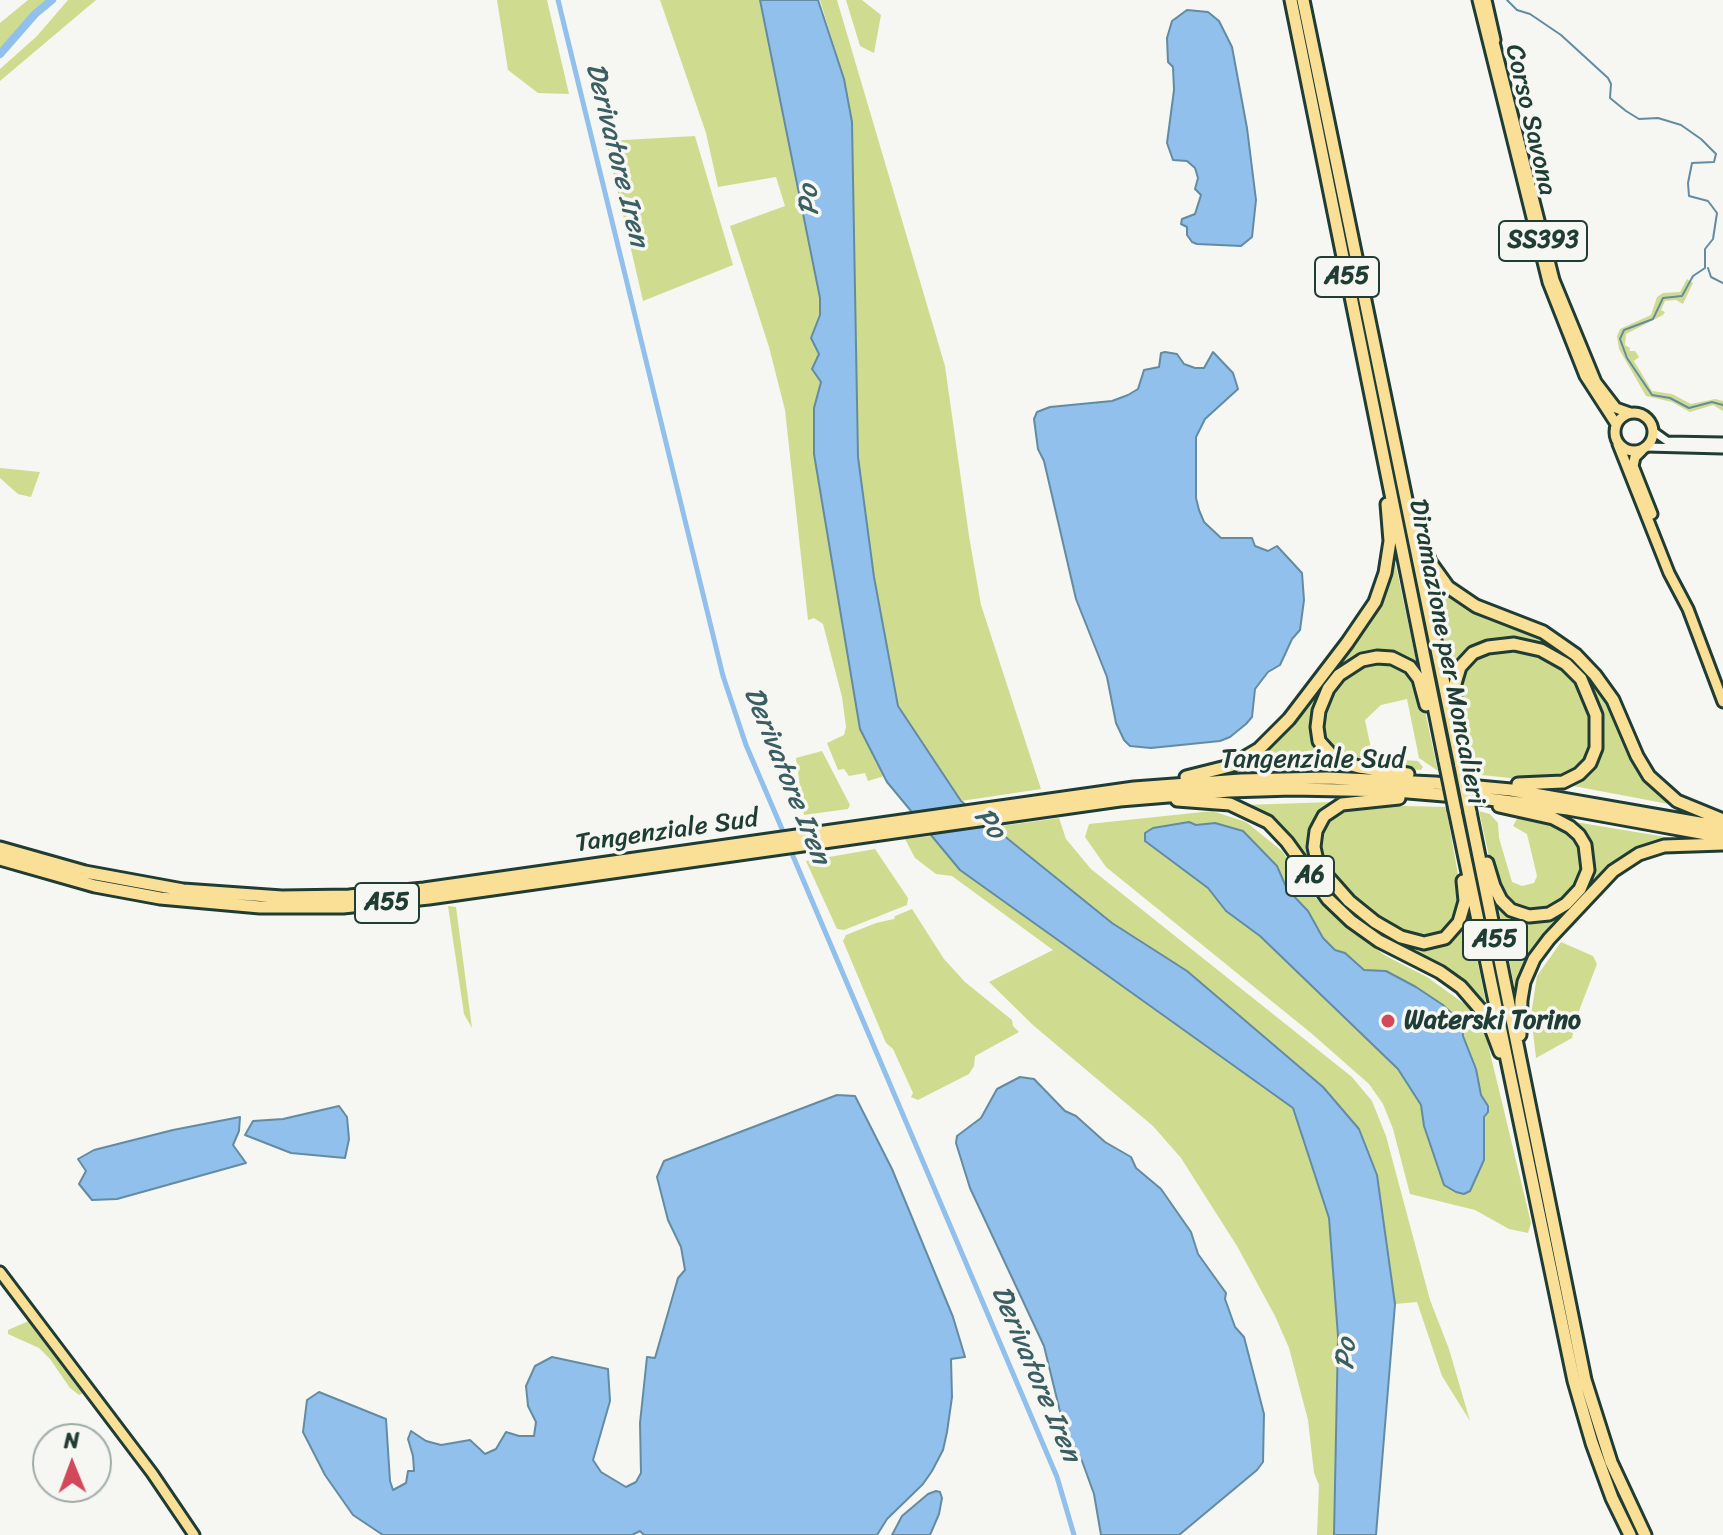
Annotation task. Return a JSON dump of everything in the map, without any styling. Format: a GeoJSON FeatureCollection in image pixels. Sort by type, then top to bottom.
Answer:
{"type":"FeatureCollection","features":[{"type":"Feature","properties":{"kind":"highway","name":"Diramazione per Moncalieri"},"geometry":{"type":"LineString","coordinates":[[1291,0],[1455,810],[1520,1116],[1566,1311]]}},
{"type":"Feature","properties":{"kind":"highway","name":"Diramazione per Moncalieri"},"geometry":{"type":"LineString","coordinates":[[1303,0],[1519,1052],[1566,1311]]}},
{"type":"Feature","properties":{"kind":"highway"},"geometry":{"type":"LineString","coordinates":[[1118,795],[1151,781],[1230,766],[1259,749],[1289,719],[1365,618],[1381,587],[1390,541],[1385,463]]}},
{"type":"Feature","properties":{"kind":"highway"},"geometry":{"type":"LineString","coordinates":[[1399,475],[1425,551],[1448,587],[1476,606],[1543,632],[1576,655],[1613,700],[1649,776],[1677,801],[1723,820]]}},
{"type":"Feature","properties":{"kind":"highway"},"geometry":{"type":"LineString","coordinates":[[1453,730],[1455,679],[1460,667],[1473,653],[1498,644],[1524,645],[1549,653],[1566,664],[1581,679],[1594,707],[1598,733],[1593,756],[1584,770],[1567,780],[1553,784],[1518,784]]}},
{"type":"Feature","properties":{"kind":"highway"},"geometry":{"type":"LineString","coordinates":[[1442,744],[1432,724],[1421,683],[1405,664],[1392,658],[1362,660],[1344,670],[1328,689],[1321,704],[1317,727],[1322,746],[1343,764],[1408,774],[1518,784],[1723,820]]}},
{"type":"Feature","properties":{"kind":"highway"},"geometry":{"type":"LineString","coordinates":[[1327,778],[1408,774]]}},
{"type":"Feature","properties":{"kind":"highway","name":"Tangenziale Sud"},"geometry":{"type":"LineString","coordinates":[[0,859],[62,878],[145,895],[227,905],[289,908],[403,902],[797,840],[1217,781],[1327,778],[1511,790],[1723,827]]}},
{"type":"Feature","properties":{"kind":"highway","name":"Tangenziale Sud"},"geometry":{"type":"LineString","coordinates":[[1118,795],[1350,789],[1480,798],[1568,809],[1723,837]]}},
{"type":"Feature","properties":{"kind":"highway","name":"A6"},"geometry":{"type":"LineString","coordinates":[[1118,795],[1230,804],[1260,817],[1282,836],[1321,890],[1351,921],[1379,941],[1440,972],[1478,1004],[1490,1024],[1520,1116]]}},
{"type":"Feature","properties":{"kind":"highway"},"geometry":{"type":"LineString","coordinates":[[1176,800],[1293,796],[1399,798]]}},
{"type":"Feature","properties":{"kind":"highway"},"geometry":{"type":"LineString","coordinates":[[1399,798],[1336,807],[1321,821],[1314,840],[1317,861],[1338,890],[1362,913],[1388,930],[1409,941],[1430,943],[1445,938],[1457,926],[1465,901],[1459,856],[1460,833]]}},
{"type":"Feature","properties":{"kind":"highway","name":"A55"},"geometry":{"type":"LineString","coordinates":[[1399,798],[1568,809]]}},
{"type":"Feature","properties":{"kind":"highway"},"geometry":{"type":"LineString","coordinates":[[1473,827],[1482,841],[1497,893],[1511,910],[1536,916],[1549,914],[1566,904],[1580,889],[1588,870],[1583,840],[1559,820],[1499,806]]}},
{"type":"Feature","properties":{"kind":"highway","name":"Tangenziale Sud"},"geometry":{"type":"LineString","coordinates":[[0,848],[85,872],[171,889],[250,896],[316,897],[424,889],[774,844]]}},
{"type":"Feature","properties":{"kind":"highway"},"geometry":{"type":"LineString","coordinates":[[1519,1052],[1521,1000],[1529,969],[1543,946],[1603,881],[1624,862],[1650,850],[1678,844],[1723,844]]}},
{"type":"Feature","properties":{"kind":"highway"},"geometry":{"type":"LineString","coordinates":[[1566,1311],[1574,1381],[1592,1443],[1612,1498],[1630,1535]]}},
{"type":"Feature","properties":{"kind":"highway"},"geometry":{"type":"LineString","coordinates":[[1566,1311],[1596,1418],[1616,1473],[1645,1535]]}},
{"type":"Feature","properties":{"kind":"main road"},"geometry":{"type":"LineString","coordinates":[[1480,0],[1493,48]]}},
{"type":"Feature","properties":{"kind":"main road","name":"Corso Savona"},"geometry":{"type":"LineString","coordinates":[[1493,48],[1546,254],[1597,384],[1616,408],[1645,417],[1653,431],[1634,461],[1634,471],[1668,555],[1675,581]]}},
{"type":"Feature","properties":{"kind":"main road","name":"Corso Savona"},"geometry":{"type":"LineString","coordinates":[[1493,48],[1548,282],[1585,376],[1616,424],[1615,436],[1626,468],[1723,702]]}},
{"type":"Feature","properties":{"kind":"main road"},"geometry":{"type":"LineString","coordinates":[[1616,424],[1630,413]]}},
{"type":"Feature","properties":{"kind":"main road"},"geometry":{"type":"LineString","coordinates":[[1618,444],[1629,451],[1644,449]]}},
{"type":"Feature","properties":{"kind":"main road"},"geometry":{"type":"LineString","coordinates":[[0,1272],[152,1473],[194,1535]]}},
{"type":"Feature","properties":{"kind":"street"},"geometry":{"type":"LineString","coordinates":[[1653,431],[1667,441],[1723,442]]}},
{"type":"Feature","properties":{"kind":"street"},"geometry":{"type":"LineString","coordinates":[[1644,449],[1723,449]]}},
{"type":"Feature","properties":{"kind":"green space"},"geometry":{"type":"Polygon","coordinates":[[[28,0],[47,0],[0,49],[0,23],[28,0]]]}},
{"type":"Feature","properties":{"kind":"green space"},"geometry":{"type":"Polygon","coordinates":[[[68,0],[96,0],[0,81],[0,69],[37,36],[68,0]]]}},
{"type":"Feature","properties":{"kind":"green space"},"geometry":{"type":"Polygon","coordinates":[[[497,0],[547,0],[569,94],[538,93],[508,70],[497,0]]]}},
{"type":"Feature","properties":{"kind":"green space"},"geometry":{"type":"Polygon","coordinates":[[[660,0],[760,0],[763,7],[820,298],[820,315],[811,338],[819,354],[822,382],[814,408],[814,454],[860,729],[884,776],[868,781],[865,773],[849,776],[844,769],[838,770],[827,743],[844,735],[846,727],[842,697],[823,624],[814,618],[808,620],[785,410],[769,347],[730,226],[785,206],[776,177],[718,187],[706,133],[660,0]]]}},
{"type":"Feature","properties":{"kind":"green space"},"geometry":{"type":"Polygon","coordinates":[[[820,0],[837,0],[945,366],[981,605],[1041,789],[961,801],[898,706],[874,577],[858,457],[852,122],[844,79],[820,0]]]}},
{"type":"Feature","properties":{"kind":"green space"},"geometry":{"type":"Polygon","coordinates":[[[846,0],[862,0],[881,15],[874,53],[860,46],[846,0]]]}},
{"type":"Feature","properties":{"kind":"green space"},"geometry":{"type":"Polygon","coordinates":[[[695,136],[733,265],[643,301],[606,141],[695,136]]]}},
{"type":"Feature","properties":{"kind":"green space"},"geometry":{"type":"Polygon","coordinates":[[[1687,279],[1693,283],[1683,304],[1676,300],[1665,301],[1661,310],[1665,312],[1663,315],[1626,334],[1625,345],[1639,357],[1634,361],[1652,391],[1672,394],[1691,404],[1715,399],[1723,401],[1723,411],[1713,405],[1690,412],[1672,402],[1646,396],[1619,349],[1617,336],[1620,329],[1651,315],[1657,297],[1663,293],[1680,292],[1687,279]]]}},
{"type":"Feature","properties":{"kind":"green space"},"geometry":{"type":"Polygon","coordinates":[[[0,468],[40,472],[31,497],[18,494],[0,478],[0,468]]]}},
{"type":"Feature","properties":{"kind":"green space"},"geometry":{"type":"Polygon","coordinates":[[[1393,552],[1418,669],[1387,653],[1336,674],[1315,740],[1322,753],[1338,767],[1235,767],[1250,759],[1357,636],[1393,552]]]}},
{"type":"Feature","properties":{"kind":"green space"},"geometry":{"type":"Polygon","coordinates":[[[1429,570],[1435,577],[1544,637],[1582,665],[1606,696],[1651,785],[1674,805],[1568,785],[1600,741],[1572,665],[1495,642],[1450,674],[1429,570]]]}},
{"type":"Feature","properties":{"kind":"green space"},"geometry":{"type":"Polygon","coordinates":[[[1515,648],[1536,653],[1559,665],[1579,685],[1591,711],[1593,736],[1589,756],[1579,769],[1566,777],[1538,781],[1472,774],[1457,692],[1463,669],[1482,653],[1515,648]]]}},
{"type":"Feature","properties":{"kind":"green space"},"geometry":{"type":"Polygon","coordinates":[[[1371,661],[1397,663],[1412,676],[1421,693],[1438,771],[1419,758],[1407,699],[1381,705],[1365,720],[1373,758],[1418,761],[1423,767],[1421,770],[1372,766],[1340,759],[1327,746],[1321,729],[1323,709],[1340,679],[1371,661]]]}},
{"type":"Feature","properties":{"kind":"green space"},"geometry":{"type":"Polygon","coordinates":[[[822,751],[850,805],[848,809],[804,815],[796,758],[822,751]]]}},
{"type":"Feature","properties":{"kind":"green space"},"geometry":{"type":"Polygon","coordinates":[[[1332,802],[1309,843],[1350,906],[1432,946],[1468,914],[1487,1008],[1466,985],[1364,928],[1245,805],[1332,802]]]}},
{"type":"Feature","properties":{"kind":"green space"},"geometry":{"type":"Polygon","coordinates":[[[1366,805],[1446,807],[1462,897],[1455,923],[1437,937],[1415,938],[1380,921],[1342,888],[1323,863],[1318,851],[1319,833],[1329,816],[1340,809],[1366,805]]]}},
{"type":"Feature","properties":{"kind":"green space","name":"Waterski Torino"},"geometry":{"type":"Polygon","coordinates":[[[1212,811],[1246,822],[1282,851],[1312,894],[1344,926],[1386,956],[1427,977],[1473,1010],[1486,1036],[1531,1223],[1528,1233],[1509,1229],[1475,1210],[1410,1194],[1393,1129],[1383,1104],[1369,1084],[1311,1033],[1106,867],[1085,837],[1089,824],[1212,811]]]}},
{"type":"Feature","properties":{"kind":"green space"},"geometry":{"type":"Polygon","coordinates":[[[1479,811],[1490,814],[1498,823],[1499,838],[1512,882],[1522,886],[1534,883],[1537,876],[1527,834],[1513,826],[1518,817],[1557,823],[1576,837],[1585,860],[1580,881],[1559,905],[1537,913],[1510,905],[1494,879],[1479,811]]]}},
{"type":"Feature","properties":{"kind":"green space"},"geometry":{"type":"Polygon","coordinates":[[[1059,818],[1066,839],[1091,869],[1352,1077],[1372,1101],[1386,1136],[1430,1300],[1449,1349],[1470,1421],[1442,1376],[1417,1302],[1395,1304],[1377,1175],[1359,1129],[1323,1087],[1187,971],[1112,923],[994,827],[1059,818]]]}},
{"type":"Feature","properties":{"kind":"green space"},"geometry":{"type":"Polygon","coordinates":[[[1575,822],[1684,840],[1644,847],[1543,941],[1516,995],[1498,905],[1505,909],[1558,913],[1593,863],[1589,841],[1575,822]]]}},
{"type":"Feature","properties":{"kind":"green space"},"geometry":{"type":"Polygon","coordinates":[[[932,836],[960,870],[1293,1108],[1329,1218],[1338,1336],[1334,1535],[1317,1535],[1319,1485],[1314,1473],[1308,1420],[1289,1348],[1237,1246],[1181,1158],[1153,1126],[1034,1026],[989,982],[1053,950],[952,876],[936,874],[915,858],[905,839],[932,836]]]}},
{"type":"Feature","properties":{"kind":"green space"},"geometry":{"type":"Polygon","coordinates":[[[875,849],[908,898],[907,905],[844,930],[837,929],[806,861],[875,849]]]}},
{"type":"Feature","properties":{"kind":"green space"},"geometry":{"type":"Polygon","coordinates":[[[448,906],[456,907],[472,1028],[464,1014],[448,906]]]}},
{"type":"Feature","properties":{"kind":"green space"},"geometry":{"type":"Polygon","coordinates":[[[912,909],[944,959],[965,982],[1012,1020],[1019,1032],[975,1056],[969,1074],[918,1100],[911,1097],[913,1093],[893,1049],[886,1043],[843,941],[846,935],[894,919],[912,909]]]}},
{"type":"Feature","properties":{"kind":"green space"},"geometry":{"type":"Polygon","coordinates":[[[1561,942],[1593,956],[1597,964],[1572,1038],[1536,1058],[1531,1015],[1537,976],[1561,942]]]}},
{"type":"Feature","properties":{"kind":"green space"},"geometry":{"type":"Polygon","coordinates":[[[31,1320],[83,1393],[79,1395],[70,1388],[39,1348],[8,1334],[8,1330],[31,1320]]]}},
{"type":"Feature","properties":{"kind":"water","name":"Po"},"geometry":{"type":"Polygon","coordinates":[[[760,0],[818,0],[844,79],[852,122],[858,457],[874,577],[898,706],[961,801],[1112,923],[1187,971],[1323,1087],[1359,1129],[1377,1175],[1395,1304],[1376,1535],[1334,1535],[1338,1336],[1329,1218],[1293,1108],[960,870],[887,782],[860,729],[814,454],[814,408],[821,382],[812,369],[819,354],[811,338],[820,315],[820,298],[760,0]]]}},
{"type":"Feature","properties":{"kind":"water"},"geometry":{"type":"Polygon","coordinates":[[[1187,10],[1208,12],[1219,21],[1232,47],[1256,200],[1252,237],[1241,246],[1197,244],[1187,235],[1187,227],[1181,224],[1182,219],[1195,214],[1201,195],[1195,189],[1198,178],[1195,168],[1187,161],[1173,160],[1167,143],[1174,90],[1167,38],[1172,21],[1187,10]]]}},
{"type":"Feature","properties":{"kind":"water"},"geometry":{"type":"Polygon","coordinates":[[[1213,352],[1233,373],[1238,389],[1205,419],[1196,437],[1196,498],[1204,522],[1221,538],[1252,538],[1255,546],[1268,551],[1277,546],[1302,573],[1304,600],[1300,630],[1292,639],[1280,665],[1268,672],[1255,689],[1252,717],[1246,724],[1220,741],[1151,748],[1130,746],[1116,723],[1107,677],[1076,599],[1044,461],[1038,449],[1034,419],[1037,412],[1050,407],[1112,401],[1128,395],[1138,389],[1144,370],[1159,367],[1161,353],[1177,354],[1184,364],[1204,368],[1213,352]]]}},
{"type":"Feature","properties":{"kind":"water"},"geometry":{"type":"Polygon","coordinates":[[[1189,822],[1196,825],[1215,823],[1243,831],[1277,866],[1287,889],[1308,911],[1323,938],[1335,950],[1345,953],[1364,970],[1386,971],[1416,987],[1443,1005],[1462,1023],[1481,1095],[1488,1106],[1484,1117],[1484,1160],[1470,1191],[1464,1194],[1444,1185],[1424,1126],[1421,1105],[1398,1069],[1260,936],[1226,911],[1208,888],[1145,841],[1145,833],[1153,828],[1189,822]]]}},
{"type":"Feature","properties":{"kind":"water"},"geometry":{"type":"Polygon","coordinates":[[[1020,1077],[1034,1079],[1065,1111],[1076,1116],[1105,1142],[1131,1157],[1136,1168],[1161,1189],[1191,1232],[1198,1254],[1226,1293],[1225,1299],[1235,1327],[1244,1337],[1264,1414],[1263,1462],[1179,1535],[1101,1535],[1094,1494],[1082,1461],[1064,1428],[1044,1346],[970,1188],[956,1143],[957,1136],[981,1118],[997,1089],[1020,1077]]]}},
{"type":"Feature","properties":{"kind":"water"},"geometry":{"type":"Polygon","coordinates":[[[837,1095],[855,1096],[892,1169],[953,1317],[965,1357],[951,1359],[952,1397],[943,1450],[923,1484],[887,1519],[877,1535],[644,1535],[640,1531],[632,1535],[383,1535],[353,1515],[325,1475],[303,1432],[307,1400],[319,1392],[386,1419],[393,1490],[406,1483],[408,1471],[414,1471],[408,1439],[411,1431],[426,1441],[441,1445],[470,1440],[485,1454],[496,1449],[506,1432],[534,1436],[536,1422],[528,1406],[526,1386],[535,1366],[552,1357],[608,1369],[610,1401],[593,1460],[601,1472],[626,1487],[636,1482],[641,1473],[640,1423],[647,1357],[655,1358],[678,1278],[685,1270],[681,1247],[668,1220],[657,1177],[664,1161],[837,1095]]]}},
{"type":"Feature","properties":{"kind":"water"},"geometry":{"type":"Polygon","coordinates":[[[339,1106],[347,1117],[349,1139],[345,1158],[291,1153],[245,1135],[253,1121],[283,1119],[339,1106]]]}},
{"type":"Feature","properties":{"kind":"water"},"geometry":{"type":"Polygon","coordinates":[[[240,1117],[239,1131],[233,1145],[246,1163],[117,1199],[92,1200],[79,1184],[86,1171],[78,1159],[94,1150],[240,1117]]]}},
{"type":"Feature","properties":{"kind":"water"},"geometry":{"type":"Polygon","coordinates":[[[936,1491],[942,1498],[930,1535],[892,1535],[902,1516],[936,1491]]]}},
{"type":"Feature","properties":{"kind":"waterway"},"geometry":{"type":"LineString","coordinates":[[0,54],[35,14],[52,0]]}},
{"type":"Feature","properties":{"kind":"waterway","name":"Derivatore Iren"},"geometry":{"type":"LineString","coordinates":[[558,0],[723,676],[746,745],[785,836]]}},
{"type":"Feature","properties":{"kind":"waterway"},"geometry":{"type":"LineString","coordinates":[[1507,0],[1517,10],[1530,14],[1561,35],[1608,78],[1610,98],[1626,111],[1639,119],[1658,118],[1681,125],[1716,154],[1714,162],[1692,163],[1688,183],[1689,196],[1708,201],[1717,213],[1713,239],[1705,249],[1705,268],[1693,276],[1682,296],[1663,298],[1653,319],[1624,330],[1620,339],[1627,358],[1652,395],[1670,398],[1689,408],[1712,402],[1723,405]]}},
{"type":"Feature","properties":{"kind":"waterway"},"geometry":{"type":"LineString","coordinates":[[1708,268],[1711,277],[1723,283]]}},
{"type":"Feature","properties":{"kind":"waterway","name":"Derivatore Iren"},"geometry":{"type":"LineString","coordinates":[[790,849],[1057,1477],[1074,1535]]}},
{"type":"Feature","properties":{"kind":"place","name":"Waterski Torino"},"geometry":{"type":"Point","coordinates":[1388,1021]}}]}
